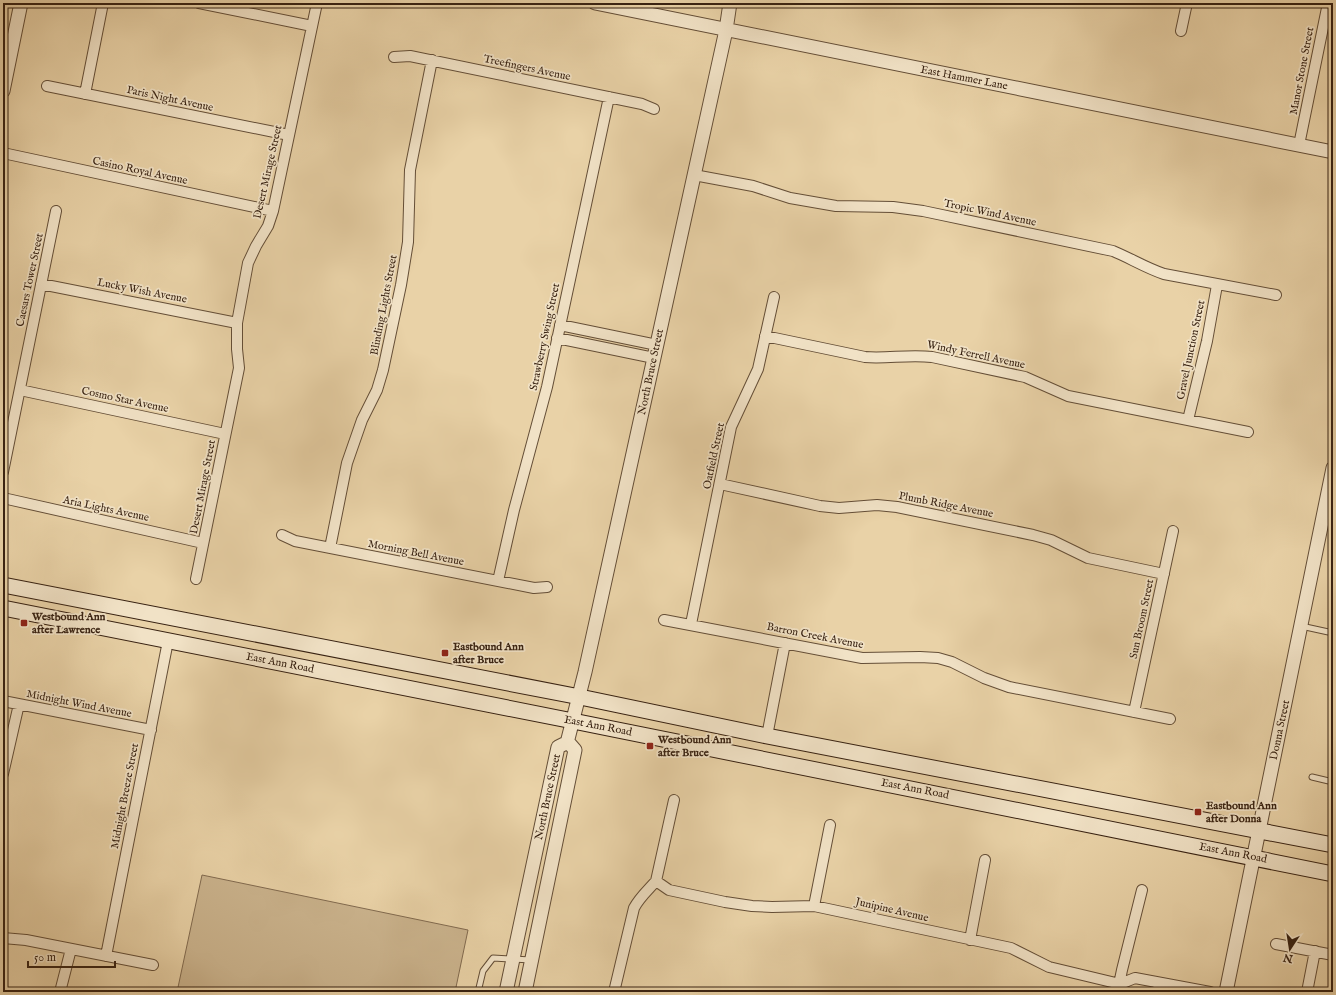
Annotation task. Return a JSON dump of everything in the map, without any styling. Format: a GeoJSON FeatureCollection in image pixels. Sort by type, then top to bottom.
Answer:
{"type":"FeatureCollection","features":[{"type":"Feature","properties":{"kind":"main road"},"geometry":{"type":"LineString","coordinates":[[3,585],[580,697],[767,736],[1333,845]]}},
{"type":"Feature","properties":{"kind":"main road","name":"East Ann Road"},"geometry":{"type":"LineString","coordinates":[[3,608],[573,720],[1333,874]]}},
{"type":"Feature","properties":{"kind":"street"},"geometry":{"type":"LineString","coordinates":[[3,91],[21,3]]}},
{"type":"Feature","properties":{"kind":"street"},"geometry":{"type":"LineString","coordinates":[[85,94],[103,3]]}},
{"type":"Feature","properties":{"kind":"street"},"geometry":{"type":"LineString","coordinates":[[199,3],[312,26]]}},
{"type":"Feature","properties":{"kind":"street","name":"Desert Mirage Street"},"geometry":{"type":"LineString","coordinates":[[196,579],[239,368],[237,323],[248,263],[268,226],[273,211],[317,3]]}},
{"type":"Feature","properties":{"kind":"street","name":"East Hammer Lane"},"geometry":{"type":"LineString","coordinates":[[595,3],[1333,152]]}},
{"type":"Feature","properties":{"kind":"street","name":"North Bruce Street"},"geometry":{"type":"LineString","coordinates":[[568,739],[580,697],[726,30],[730,3]]}},
{"type":"Feature","properties":{"kind":"street"},"geometry":{"type":"LineString","coordinates":[[1181,31],[1187,3]]}},
{"type":"Feature","properties":{"kind":"street","name":"Manor Stone Street"},"geometry":{"type":"LineString","coordinates":[[1299,144],[1328,3]]}},
{"type":"Feature","properties":{"kind":"street","name":"Treefingers Avenue"},"geometry":{"type":"LineString","coordinates":[[394,57],[410,56],[432,60],[642,104],[654,109]]}},
{"type":"Feature","properties":{"kind":"street","name":"Blinding Lights Street"},"geometry":{"type":"LineString","coordinates":[[330,548],[347,463],[362,420],[379,383],[399,293],[408,242],[410,170],[432,60]]}},
{"type":"Feature","properties":{"kind":"street","name":"Paris Night Avenue"},"geometry":{"type":"LineString","coordinates":[[47,86],[289,135]]}},
{"type":"Feature","properties":{"kind":"street","name":"Strawberry Swing Street"},"geometry":{"type":"LineString","coordinates":[[498,582],[514,510],[547,387],[609,97]]}},
{"type":"Feature","properties":{"kind":"street","name":"Casino Royal Avenue"},"geometry":{"type":"LineString","coordinates":[[3,153],[273,211]]}},
{"type":"Feature","properties":{"kind":"street","name":"Tropic Wind Avenue"},"geometry":{"type":"LineString","coordinates":[[694,175],[753,186],[790,198],[836,206],[893,207],[923,211],[1113,251],[1164,274],[1276,295]]}},
{"type":"Feature","properties":{"kind":"street","name":"Caesars Tower Street"},"geometry":{"type":"LineString","coordinates":[[3,472],[56,211]]}},
{"type":"Feature","properties":{"kind":"street","name":"Lucky Wish Avenue"},"geometry":{"type":"LineString","coordinates":[[41,284],[237,323]]}},
{"type":"Feature","properties":{"kind":"street","name":"Gravel Junction Street"},"geometry":{"type":"LineString","coordinates":[[1188,420],[1218,284]]}},
{"type":"Feature","properties":{"kind":"street","name":"Oatfield Street"},"geometry":{"type":"LineString","coordinates":[[691,624],[732,427],[758,369],[774,297]]}},
{"type":"Feature","properties":{"kind":"street"},"geometry":{"type":"LineString","coordinates":[[560,325],[657,346]]}},
{"type":"Feature","properties":{"kind":"street","name":"Windy Ferrell Avenue"},"geometry":{"type":"LineString","coordinates":[[766,336],[865,357],[882,358],[918,355],[939,358],[1026,377],[1068,396],[1248,432]]}},
{"type":"Feature","properties":{"kind":"street"},"geometry":{"type":"LineString","coordinates":[[557,338],[654,358]]}},
{"type":"Feature","properties":{"kind":"street","name":"Cosmo Star Avenue"},"geometry":{"type":"LineString","coordinates":[[20,390],[226,434]]}},
{"type":"Feature","properties":{"kind":"street","name":"Donna Street"},"geometry":{"type":"LineString","coordinates":[[1226,992],[1301,626],[1330,504],[1333,468]]}},
{"type":"Feature","properties":{"kind":"street","name":"Plumb Ridge Avenue"},"geometry":{"type":"LineString","coordinates":[[720,484],[820,506],[839,508],[877,505],[905,508],[1033,535],[1051,540],[1088,558],[1164,574]]}},
{"type":"Feature","properties":{"kind":"street","name":"Aria Lights Avenue"},"geometry":{"type":"LineString","coordinates":[[3,498],[204,543]]}},
{"type":"Feature","properties":{"kind":"street","name":"Sun Broom Street"},"geometry":{"type":"LineString","coordinates":[[1134,712],[1173,532]]}},
{"type":"Feature","properties":{"kind":"street","name":"Morning Bell Avenue"},"geometry":{"type":"LineString","coordinates":[[282,535],[295,541],[498,582],[534,588],[547,586]]}},
{"type":"Feature","properties":{"kind":"street","name":"Barron Creek Avenue"},"geometry":{"type":"LineString","coordinates":[[664,620],[862,658],[938,658],[952,662],[984,678],[1009,687],[1170,718]]}},
{"type":"Feature","properties":{"kind":"street","name":"Midnight Breeze Street"},"geometry":{"type":"LineString","coordinates":[[106,956],[168,641]]}},
{"type":"Feature","properties":{"kind":"street"},"geometry":{"type":"LineString","coordinates":[[767,736],[785,643]]}},
{"type":"Feature","properties":{"kind":"street","name":"Midnight Wind Avenue"},"geometry":{"type":"LineString","coordinates":[[3,701],[151,730]]}},
{"type":"Feature","properties":{"kind":"street"},"geometry":{"type":"LineString","coordinates":[[3,774],[18,704]]}},
{"type":"Feature","properties":{"kind":"street","name":"North Bruce Street"},"geometry":{"type":"LineString","coordinates":[[506,992],[558,747],[568,742],[574,750],[525,992]]}},
{"type":"Feature","properties":{"kind":"street"},"geometry":{"type":"LineString","coordinates":[[614,992],[634,908],[639,898],[656,880],[674,800]]}},
{"type":"Feature","properties":{"kind":"street"},"geometry":{"type":"LineString","coordinates":[[814,906],[830,825]]}},
{"type":"Feature","properties":{"kind":"street"},"geometry":{"type":"LineString","coordinates":[[970,940],[985,860]]}},
{"type":"Feature","properties":{"kind":"street","name":"Junipine Avenue"},"geometry":{"type":"LineString","coordinates":[[656,880],[669,890],[725,902],[752,906],[814,906],[834,909],[1012,948],[1049,967],[1121,989],[1135,978],[1156,987],[1210,992]]}},
{"type":"Feature","properties":{"kind":"street"},"geometry":{"type":"LineString","coordinates":[[1121,989],[1122,970],[1142,890]]}},
{"type":"Feature","properties":{"kind":"street"},"geometry":{"type":"LineString","coordinates":[[3,938],[26,940],[152,965]]}},
{"type":"Feature","properties":{"kind":"street"},"geometry":{"type":"LineString","coordinates":[[1276,944],[1333,955]]}},
{"type":"Feature","properties":{"kind":"street"},"geometry":{"type":"LineString","coordinates":[[60,992],[71,949]]}},
{"type":"Feature","properties":{"kind":"street"},"geometry":{"type":"LineString","coordinates":[[1307,992],[1315,952]]}},
{"type":"Feature","properties":{"kind":"lane"},"geometry":{"type":"LineString","coordinates":[[592,346],[595,333]]}},
{"type":"Feature","properties":{"kind":"lane"},"geometry":{"type":"LineString","coordinates":[[1301,626],[1333,633]]}},
{"type":"Feature","properties":{"kind":"lane"},"geometry":{"type":"LineString","coordinates":[[1312,777],[1333,782]]}},
{"type":"Feature","properties":{"kind":"lane"},"geometry":{"type":"LineString","coordinates":[[478,992],[483,971],[493,958],[532,960]]}},
{"type":"Feature","properties":{"kind":"shaded area"},"geometry":{"type":"Polygon","coordinates":[[[202,875],[468,930],[455,992],[177,992],[202,875]]]}},
{"type":"Feature","properties":{"kind":"place","name":"Westbound Ann after Lawrence"},"geometry":{"type":"Point","coordinates":[24,623]}},
{"type":"Feature","properties":{"kind":"place","name":"Eastbound Ann after Bruce"},"geometry":{"type":"Point","coordinates":[445,653]}},
{"type":"Feature","properties":{"kind":"place","name":"Westbound Ann after Bruce"},"geometry":{"type":"Point","coordinates":[650,746]}},
{"type":"Feature","properties":{"kind":"place","name":"Eastbound Ann after Donna"},"geometry":{"type":"Point","coordinates":[1198,812]}}]}
